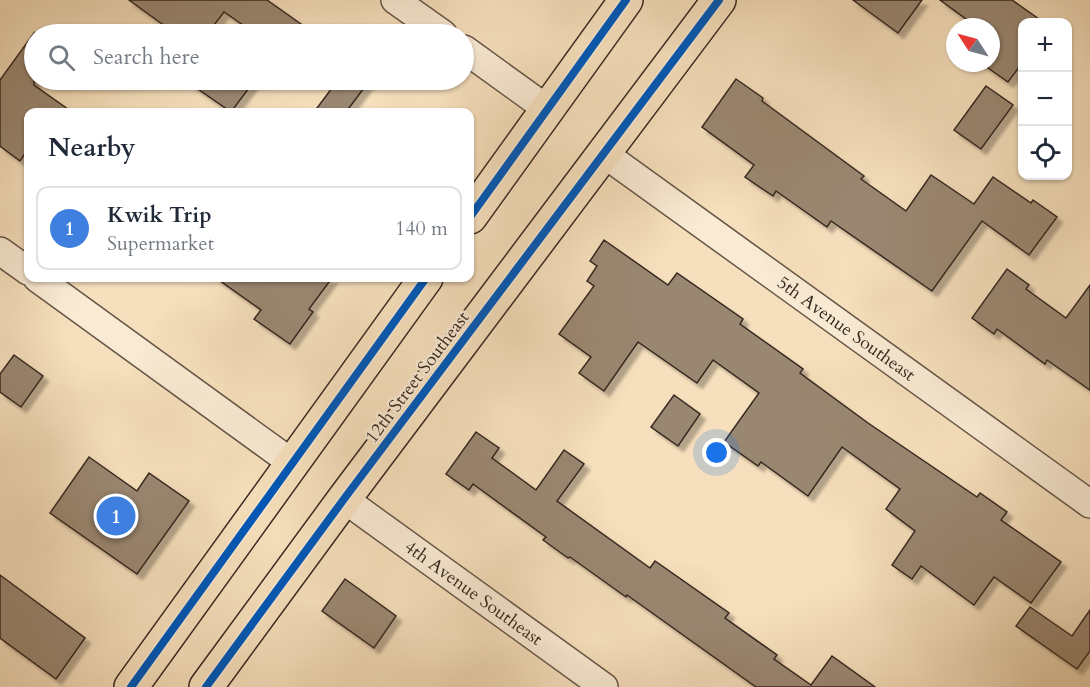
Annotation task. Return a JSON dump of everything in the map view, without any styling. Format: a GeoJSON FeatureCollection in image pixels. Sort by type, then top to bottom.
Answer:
{"type":"FeatureCollection","features":[{"type":"Feature","properties":{"kind":"main road"},"geometry":{"type":"LineString","coordinates":[[474,211],[626,0]]}},
{"type":"Feature","properties":{"kind":"main road","name":"12th Street Southeast"},"geometry":{"type":"LineString","coordinates":[[206,687],[344,499],[719,0]]}},
{"type":"Feature","properties":{"kind":"main road"},"geometry":{"type":"LineString","coordinates":[[131,687],[423,282]]}},
{"type":"Feature","properties":{"kind":"street"},"geometry":{"type":"LineString","coordinates":[[395,0],[429,24]]}},
{"type":"Feature","properties":{"kind":"street"},"geometry":{"type":"LineString","coordinates":[[474,56],[547,109]]}},
{"type":"Feature","properties":{"kind":"street","name":"5th Avenue Southeast"},"geometry":{"type":"LineString","coordinates":[[603,153],[1090,504]]}},
{"type":"Feature","properties":{"kind":"street"},"geometry":{"type":"LineString","coordinates":[[0,250],[24,268]]}},
{"type":"Feature","properties":{"kind":"street"},"geometry":{"type":"LineString","coordinates":[[43,282],[292,463]]}},
{"type":"Feature","properties":{"kind":"street","name":"4th Avenue Southeast"},"geometry":{"type":"LineString","coordinates":[[344,499],[604,687]]}},
{"type":"Feature","properties":{"kind":"building"},"geometry":{"type":"Polygon","coordinates":[[[129,0],[267,0],[301,24],[241,24],[224,12],[215,24],[162,24],[129,0]]]}},
{"type":"Feature","properties":{"kind":"building"},"geometry":{"type":"Polygon","coordinates":[[[853,0],[922,0],[898,33],[853,0]]]}},
{"type":"Feature","properties":{"kind":"building"},"geometry":{"type":"Polygon","coordinates":[[[940,0],[1012,0],[1037,18],[1018,18],[1018,69],[1008,82],[994,72],[1000,72],[1000,18],[965,18],[940,0]]]}},
{"type":"Feature","properties":{"kind":"building"},"geometry":{"type":"Polygon","coordinates":[[[24,47],[24,90],[41,90],[66,108],[24,108],[24,155],[20,161],[0,146],[0,80],[24,47]]]}},
{"type":"Feature","properties":{"kind":"building"},"geometry":{"type":"Polygon","coordinates":[[[736,79],[763,98],[762,101],[864,176],[861,179],[906,211],[931,175],[974,204],[993,177],[1031,203],[1033,200],[1057,217],[1029,255],[982,221],[932,291],[831,221],[827,227],[776,191],[773,196],[745,177],[754,165],[702,127],[736,79]]]}},
{"type":"Feature","properties":{"kind":"building"},"geometry":{"type":"Polygon","coordinates":[[[986,86],[1013,105],[981,149],[954,130],[986,86]]]}},
{"type":"Feature","properties":{"kind":"building"},"geometry":{"type":"Polygon","coordinates":[[[199,90],[248,90],[234,108],[225,108],[199,90]]]}},
{"type":"Feature","properties":{"kind":"building"},"geometry":{"type":"Polygon","coordinates":[[[330,90],[362,90],[349,108],[317,108],[330,90]]]}},
{"type":"Feature","properties":{"kind":"building"},"geometry":{"type":"Polygon","coordinates":[[[604,240],[668,285],[677,273],[743,319],[740,324],[803,369],[800,373],[868,423],[977,497],[980,493],[1007,512],[1001,520],[1061,562],[1031,603],[994,577],[974,605],[921,566],[912,579],[892,565],[915,531],[886,509],[900,489],[842,447],[808,496],[761,462],[758,466],[724,442],[759,393],[713,360],[697,383],[638,342],[604,391],[579,373],[591,357],[559,334],[594,286],[587,281],[597,266],[590,261],[604,240]]]}},
{"type":"Feature","properties":{"kind":"building"},"geometry":{"type":"Polygon","coordinates":[[[1007,269],[1029,285],[1026,289],[1066,318],[1090,285],[1090,390],[1047,360],[1045,364],[997,329],[994,334],[972,318],[1007,269]]]}},
{"type":"Feature","properties":{"kind":"building"},"geometry":{"type":"Polygon","coordinates":[[[222,282],[329,282],[309,309],[313,312],[290,344],[254,319],[261,310],[222,282]]]}},
{"type":"Feature","properties":{"kind":"building"},"geometry":{"type":"Polygon","coordinates":[[[14,355],[43,376],[21,407],[0,392],[0,374],[14,355]]]}},
{"type":"Feature","properties":{"kind":"building"},"geometry":{"type":"Polygon","coordinates":[[[674,395],[700,414],[678,446],[651,427],[674,395]]]}},
{"type":"Feature","properties":{"kind":"building"},"geometry":{"type":"Polygon","coordinates":[[[476,432],[499,448],[492,458],[536,490],[564,450],[584,464],[557,501],[650,568],[655,561],[729,613],[725,618],[777,655],[774,659],[811,685],[832,656],[875,687],[756,687],[627,595],[626,597],[570,557],[568,558],[543,540],[546,537],[473,484],[469,490],[446,474],[476,432]]]}},
{"type":"Feature","properties":{"kind":"building"},"geometry":{"type":"Polygon","coordinates":[[[89,457],[137,491],[149,473],[189,501],[137,574],[50,513],[89,457]]]}},
{"type":"Feature","properties":{"kind":"building"},"geometry":{"type":"Polygon","coordinates":[[[0,575],[85,638],[56,679],[0,638],[0,575]]]}},
{"type":"Feature","properties":{"kind":"building"},"geometry":{"type":"Polygon","coordinates":[[[345,579],[396,616],[374,648],[322,611],[345,579]]]}},
{"type":"Feature","properties":{"kind":"building"},"geometry":{"type":"Polygon","coordinates":[[[1030,607],[1072,636],[1090,610],[1090,651],[1077,669],[1016,626],[1030,607]]]}},
{"type":"Feature","properties":{"kind":"cycle path"},"geometry":{"type":"LineString","coordinates":[[474,211],[626,0]]}},
{"type":"Feature","properties":{"kind":"cycle path"},"geometry":{"type":"LineString","coordinates":[[206,687],[344,499],[719,0]]}},
{"type":"Feature","properties":{"kind":"cycle path"},"geometry":{"type":"LineString","coordinates":[[131,687],[423,282]]}},
{"type":"Feature","properties":{"kind":"place","name":"Kwik Trip"},"geometry":{"type":"Point","coordinates":[116,516]}}]}
